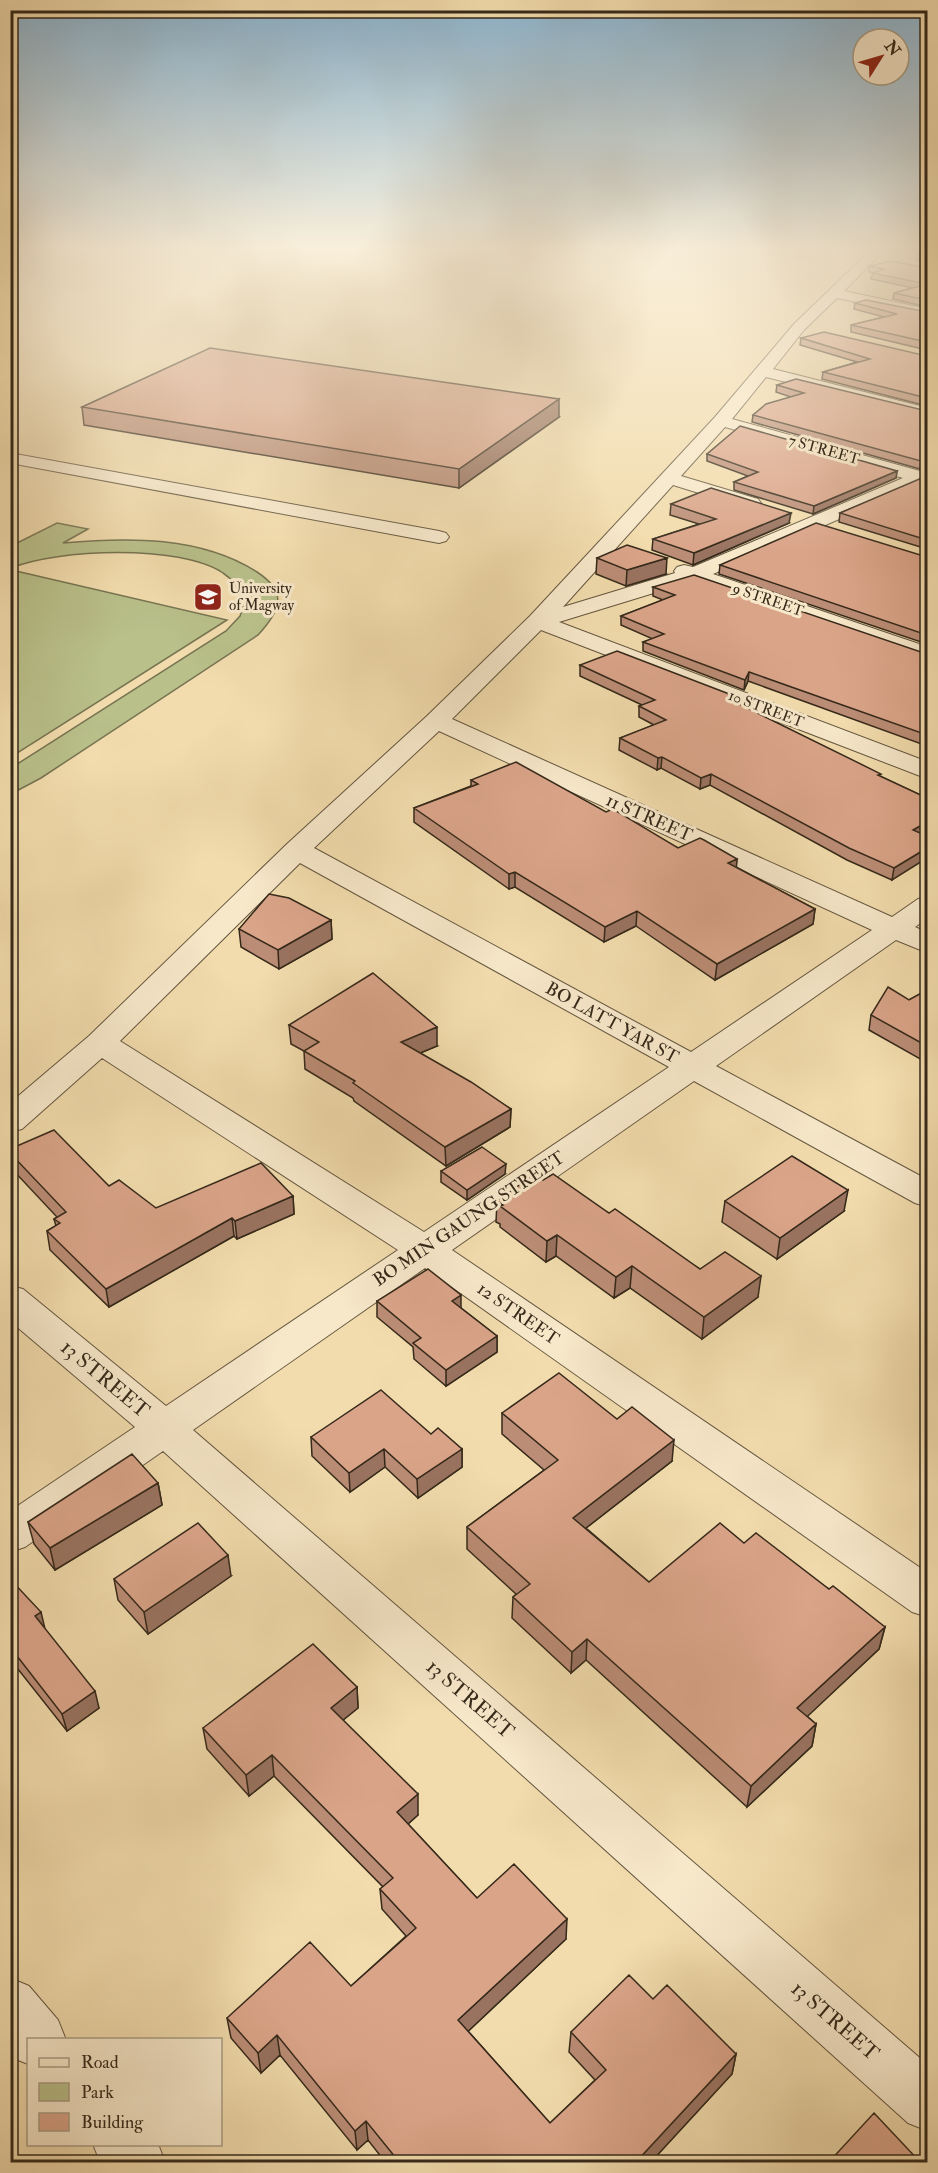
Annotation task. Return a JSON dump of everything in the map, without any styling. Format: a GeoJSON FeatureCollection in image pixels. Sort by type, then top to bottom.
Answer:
{"type":"FeatureCollection","features":[{"type":"Feature","properties":{"kind":"street"},"geometry":{"type":"LineString","coordinates":[[10,1121],[100,1043],[297,850],[436,721],[538,621],[722,421],[781,349]]}},
{"type":"Feature","properties":{"kind":"street"},"geometry":{"type":"LineString","coordinates":[[762,371],[927,413]]}},
{"type":"Feature","properties":{"kind":"street","name":"7 STREET"},"geometry":{"type":"LineString","coordinates":[[722,421],[925,477]]}},
{"type":"Feature","properties":{"kind":"street"},"geometry":{"type":"LineString","coordinates":[[10,458],[439,537]]}},
{"type":"Feature","properties":{"kind":"street"},"geometry":{"type":"LineString","coordinates":[[538,621],[695,574],[925,477]]}},
{"type":"Feature","properties":{"kind":"street"},"geometry":{"type":"LineString","coordinates":[[669,478],[769,509]]}},
{"type":"Feature","properties":{"kind":"street"},"geometry":{"type":"LineString","coordinates":[[609,544],[630,552]]}},
{"type":"Feature","properties":{"kind":"street","name":"9 STREET"},"geometry":{"type":"LineString","coordinates":[[663,563],[927,655]]}},
{"type":"Feature","properties":{"kind":"street","name":"10 STREET"},"geometry":{"type":"LineString","coordinates":[[538,621],[927,771]]}},
{"type":"Feature","properties":{"kind":"street","name":"11 STREET"},"geometry":{"type":"LineString","coordinates":[[436,721],[927,944]]}},
{"type":"Feature","properties":{"kind":"street","name":"BO LATT YAR ST"},"geometry":{"type":"LineString","coordinates":[[297,850],[927,1195]]}},
{"type":"Feature","properties":{"kind":"street","name":"BO MIN GAUNG STREET"},"geometry":{"type":"LineString","coordinates":[[10,1534],[927,905]]}},
{"type":"Feature","properties":{"kind":"street","name":"12 STREET"},"geometry":{"type":"LineString","coordinates":[[100,1043],[424,1249],[927,1598]]}},
{"type":"Feature","properties":{"kind":"street","name":"13 STREET"},"geometry":{"type":"LineString","coordinates":[[10,1299],[164,1428],[927,2103]]}},
{"type":"Feature","properties":{"kind":"street"},"geometry":{"type":"LineString","coordinates":[[10,2005],[36,2038]]}},
{"type":"Feature","properties":{"kind":"street"},"geometry":{"type":"LineString","coordinates":[[123,2146],[136,2163]]}},
{"type":"Feature","properties":{"kind":"green space"},"geometry":{"type":"Polygon","coordinates":[[[57,523],[88,529],[63,543],[138,540],[188,545],[212,551],[257,572],[274,587],[278,602],[272,618],[258,635],[41,778],[11,794],[11,768],[226,631],[240,616],[245,601],[236,586],[223,573],[178,557],[118,552],[87,554],[57,557],[11,568],[11,546],[57,523]]]}},
{"type":"Feature","properties":{"kind":"green space"},"geometry":{"type":"Polygon","coordinates":[[[16,571],[227,620],[11,757],[10,574],[16,571]]]}},
{"type":"Feature","properties":{"kind":"building"},"geometry":{"type":"Polygon","coordinates":[[[207,349],[559,399],[459,469],[82,407],[207,349]]]}},
{"type":"Feature","properties":{"kind":"building"},"geometry":{"type":"Polygon","coordinates":[[[838,349],[899,349],[927,356],[927,398],[823,372],[870,359],[838,349]]]}},
{"type":"Feature","properties":{"kind":"building"},"geometry":{"type":"Polygon","coordinates":[[[796,379],[927,411],[927,460],[921,461],[753,415],[766,404],[804,393],[777,385],[796,379]]]}},
{"type":"Feature","properties":{"kind":"building"},"geometry":{"type":"Polygon","coordinates":[[[740,426],[897,471],[814,506],[734,482],[758,472],[707,454],[740,426]]]}},
{"type":"Feature","properties":{"kind":"building"},"geometry":{"type":"Polygon","coordinates":[[[927,477],[927,540],[840,513],[927,477]]]}},
{"type":"Feature","properties":{"kind":"building"},"geometry":{"type":"Polygon","coordinates":[[[711,488],[791,513],[694,553],[653,539],[716,519],[671,504],[711,488]]]}},
{"type":"Feature","properties":{"kind":"building"},"geometry":{"type":"Polygon","coordinates":[[[816,523],[927,557],[927,635],[720,565],[816,523]]]}},
{"type":"Feature","properties":{"kind":"building"},"geometry":{"type":"Polygon","coordinates":[[[627,545],[667,558],[627,570],[597,558],[627,545]]]}},
{"type":"Feature","properties":{"kind":"building"},"geometry":{"type":"Polygon","coordinates":[[[694,575],[927,654],[927,735],[749,672],[745,680],[643,642],[664,634],[621,616],[675,595],[653,587],[694,575]]]}},
{"type":"Feature","properties":{"kind":"building"},"geometry":{"type":"Polygon","coordinates":[[[617,651],[737,697],[735,702],[927,798],[927,822],[913,830],[927,836],[927,848],[894,868],[849,848],[711,774],[701,778],[620,738],[666,720],[639,706],[655,700],[580,665],[617,651]]]}},
{"type":"Feature","properties":{"kind":"building"},"geometry":{"type":"Polygon","coordinates":[[[516,762],[606,812],[613,809],[678,848],[700,838],[737,859],[728,863],[815,909],[717,964],[637,911],[605,927],[515,872],[509,874],[414,808],[478,784],[471,780],[516,762]]]}},
{"type":"Feature","properties":{"kind":"building"},"geometry":{"type":"Polygon","coordinates":[[[269,894],[289,898],[331,920],[278,950],[239,929],[269,894]]]}},
{"type":"Feature","properties":{"kind":"building"},"geometry":{"type":"Polygon","coordinates":[[[373,973],[437,1027],[401,1042],[471,1082],[511,1109],[445,1147],[353,1083],[355,1081],[304,1051],[319,1042],[289,1025],[373,973]]]}},
{"type":"Feature","properties":{"kind":"building"},"geometry":{"type":"Polygon","coordinates":[[[888,987],[909,1000],[927,990],[927,1043],[925,1045],[871,1015],[888,987]]]}},
{"type":"Feature","properties":{"kind":"building"},"geometry":{"type":"Polygon","coordinates":[[[54,1130],[109,1186],[119,1180],[156,1208],[261,1163],[293,1196],[235,1221],[232,1218],[106,1289],[47,1231],[60,1223],[54,1219],[66,1212],[10,1153],[10,1149],[54,1130]]]}},
{"type":"Feature","properties":{"kind":"building"},"geometry":{"type":"Polygon","coordinates":[[[482,1147],[506,1164],[467,1190],[441,1171],[482,1147]]]}},
{"type":"Feature","properties":{"kind":"building"},"geometry":{"type":"Polygon","coordinates":[[[792,1156],[848,1190],[780,1238],[725,1201],[792,1156]]]}},
{"type":"Feature","properties":{"kind":"building"},"geometry":{"type":"Polygon","coordinates":[[[535,1174],[543,1180],[553,1174],[609,1213],[615,1209],[700,1269],[725,1252],[761,1276],[704,1317],[632,1266],[616,1277],[557,1235],[547,1241],[500,1206],[503,1205],[497,1201],[535,1174]]]}},
{"type":"Feature","properties":{"kind":"building"},"geometry":{"type":"Polygon","coordinates":[[[428,1269],[461,1295],[452,1301],[497,1336],[446,1370],[413,1343],[421,1338],[377,1301],[428,1269]]]}},
{"type":"Feature","properties":{"kind":"building"},"geometry":{"type":"Polygon","coordinates":[[[559,1373],[617,1419],[632,1407],[674,1440],[573,1518],[649,1582],[720,1523],[744,1543],[756,1533],[829,1589],[833,1586],[885,1627],[797,1708],[816,1724],[751,1786],[587,1639],[572,1652],[513,1597],[530,1584],[467,1527],[558,1460],[502,1413],[559,1373]]]}},
{"type":"Feature","properties":{"kind":"building"},"geometry":{"type":"Polygon","coordinates":[[[381,1390],[431,1434],[438,1428],[462,1449],[417,1479],[384,1449],[349,1473],[311,1437],[381,1390]]]}},
{"type":"Feature","properties":{"kind":"building"},"geometry":{"type":"Polygon","coordinates":[[[132,1454],[158,1483],[50,1548],[28,1522],[132,1454]]]}},
{"type":"Feature","properties":{"kind":"building"},"geometry":{"type":"Polygon","coordinates":[[[198,1523],[228,1555],[144,1612],[114,1579],[198,1523]]]}},
{"type":"Feature","properties":{"kind":"building"},"geometry":{"type":"Polygon","coordinates":[[[10,1579],[41,1612],[35,1616],[95,1691],[62,1714],[10,1647],[10,1579]]]}},
{"type":"Feature","properties":{"kind":"building"},"geometry":{"type":"Polygon","coordinates":[[[313,1644],[357,1687],[331,1708],[418,1794],[397,1812],[477,1898],[514,1864],[567,1919],[458,2020],[550,2123],[606,2070],[571,2032],[629,1975],[653,1999],[667,1985],[736,2054],[635,2163],[400,2163],[366,2121],[355,2131],[277,2035],[258,2053],[227,2018],[310,1942],[351,1986],[416,1928],[380,1889],[393,1878],[272,1755],[246,1775],[203,1728],[313,1644]]]}},
{"type":"Feature","properties":{"kind":"building"},"geometry":{"type":"Polygon","coordinates":[[[874,2113],[921,2163],[828,2163],[874,2113]]]}},
{"type":"Feature","properties":{"kind":"place","name":"University of Magway"},"geometry":{"type":"Point","coordinates":[208,597]}}]}
